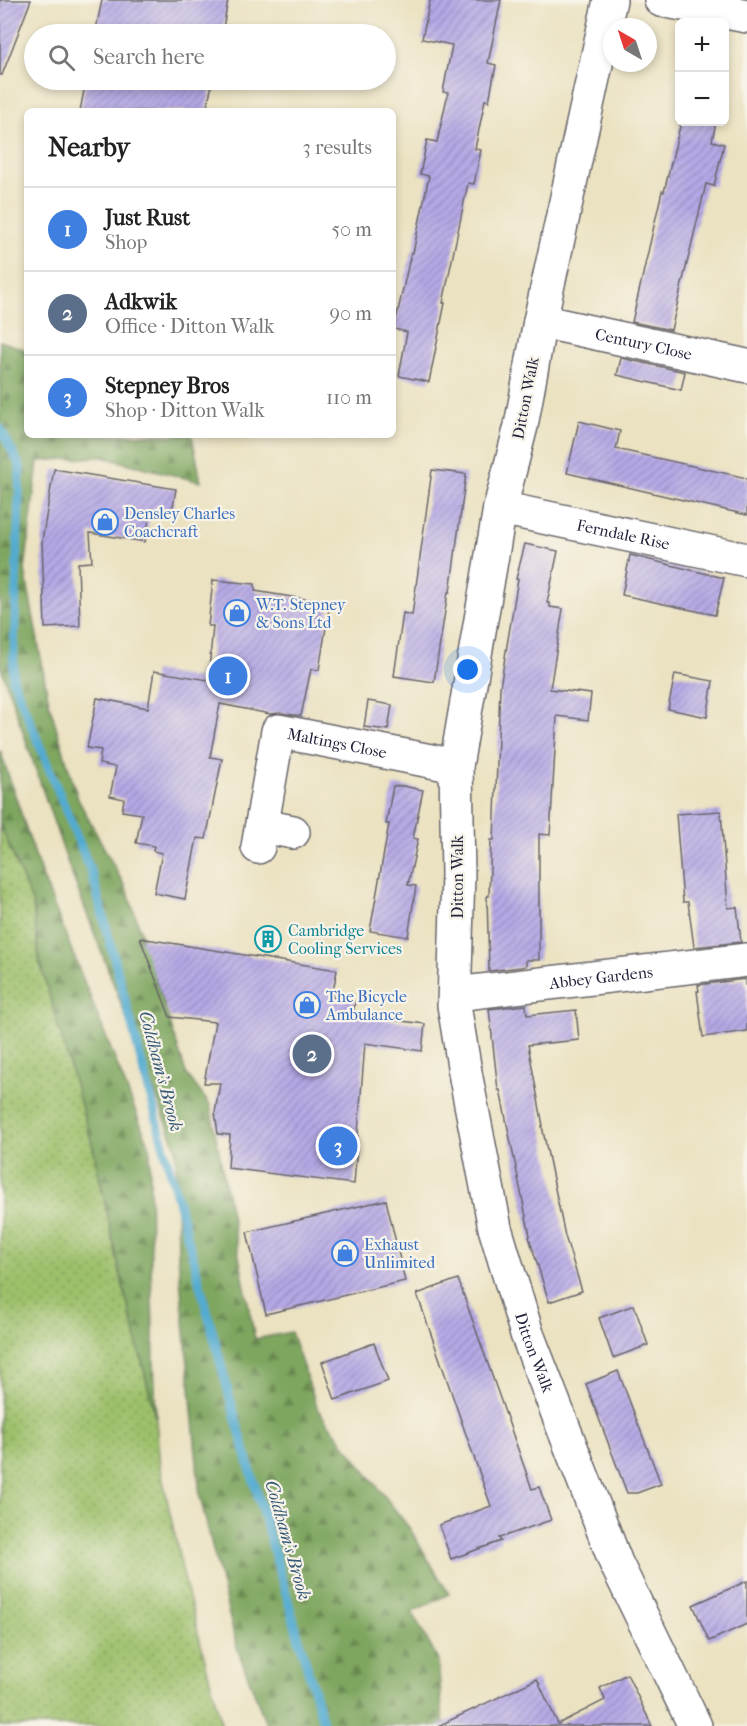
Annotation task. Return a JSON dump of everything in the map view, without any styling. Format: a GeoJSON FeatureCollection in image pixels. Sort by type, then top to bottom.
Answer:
{"type":"FeatureCollection","features":[{"type":"Feature","properties":{"kind":"street","name":"Ditton Walk"},"geometry":{"type":"LineString","coordinates":[[610,0],[540,321],[520,426],[500,508],[456,766],[458,874],[454,1005],[495,1228],[527,1334],[616,1563],[695,1726]]}},
{"type":"Feature","properties":{"kind":"street"},"geometry":{"type":"LineString","coordinates":[[661,0],[747,16]]}},
{"type":"Feature","properties":{"kind":"street","name":"Century Close"},"geometry":{"type":"LineString","coordinates":[[540,321],[747,366]]}},
{"type":"Feature","properties":{"kind":"street","name":"Ferndale Rise"},"geometry":{"type":"LineString","coordinates":[[500,508],[747,560]]}},
{"type":"Feature","properties":{"kind":"street","name":"Maltings Close"},"geometry":{"type":"LineString","coordinates":[[271,835],[278,731],[456,766]]}},
{"type":"Feature","properties":{"kind":"street","name":"Abbey Gardens"},"geometry":{"type":"LineString","coordinates":[[455,994],[747,960]]}},
{"type":"Feature","properties":{"kind":"green space"},"geometry":{"type":"Polygon","coordinates":[[[0,341],[24,349],[24,438],[193,438],[201,482],[102,457],[38,461],[25,570],[49,703],[78,799],[128,892],[186,1073],[210,1105],[255,1339],[291,1332],[318,1410],[410,1529],[449,1594],[412,1612],[438,1660],[443,1721],[446,1726],[267,1726],[238,1651],[200,1497],[178,1256],[176,1148],[68,864],[0,665],[0,341]]]}},
{"type":"Feature","properties":{"kind":"green space"},"geometry":{"type":"Polygon","coordinates":[[[0,750],[40,870],[150,1148],[156,1419],[121,1277],[93,1147],[39,959],[33,904],[0,824],[0,750]]]}},
{"type":"Feature","properties":{"kind":"green space"},"geometry":{"type":"Polygon","coordinates":[[[0,824],[33,904],[39,959],[93,1147],[121,1277],[156,1419],[160,1466],[184,1578],[222,1726],[0,1726],[0,824]]]}},
{"type":"Feature","properties":{"kind":"building"},"geometry":{"type":"Polygon","coordinates":[[[0,0],[31,0],[2,75],[0,75],[0,0]]]}},
{"type":"Feature","properties":{"kind":"building"},"geometry":{"type":"Polygon","coordinates":[[[102,0],[228,0],[224,24],[97,24],[102,0]]]}},
{"type":"Feature","properties":{"kind":"building"},"geometry":{"type":"Polygon","coordinates":[[[430,0],[501,0],[488,63],[496,65],[489,101],[485,100],[475,149],[481,150],[474,184],[468,183],[429,382],[399,376],[407,332],[396,329],[396,320],[429,176],[420,174],[427,140],[437,142],[448,93],[443,92],[452,45],[422,39],[430,0]]]}},
{"type":"Feature","properties":{"kind":"building"},"geometry":{"type":"Polygon","coordinates":[[[84,90],[211,90],[207,108],[81,108],[84,90]]]}},
{"type":"Feature","properties":{"kind":"building"},"geometry":{"type":"Polygon","coordinates":[[[680,126],[715,126],[712,141],[724,144],[714,186],[706,184],[671,330],[632,322],[662,191],[664,192],[680,126]]]}},
{"type":"Feature","properties":{"kind":"building"},"geometry":{"type":"Polygon","coordinates":[[[621,358],[685,372],[681,390],[617,375],[621,358]]]}},
{"type":"Feature","properties":{"kind":"building"},"geometry":{"type":"Polygon","coordinates":[[[579,421],[620,431],[616,449],[747,478],[747,515],[567,473],[579,421]]]}},
{"type":"Feature","properties":{"kind":"building"},"geometry":{"type":"Polygon","coordinates":[[[54,469],[176,489],[172,512],[151,509],[145,542],[90,533],[92,562],[78,563],[80,626],[45,628],[42,541],[54,469]]]}},
{"type":"Feature","properties":{"kind":"building"},"geometry":{"type":"Polygon","coordinates":[[[432,470],[466,474],[450,592],[448,592],[434,682],[394,676],[403,613],[412,615],[432,470]]]}},
{"type":"Feature","properties":{"kind":"building"},"geometry":{"type":"Polygon","coordinates":[[[525,544],[558,551],[547,603],[550,603],[550,607],[563,609],[550,689],[591,694],[588,720],[557,716],[550,835],[539,834],[539,960],[526,960],[526,966],[489,971],[487,896],[489,896],[491,840],[494,840],[500,687],[518,579],[516,579],[525,544]]]}},
{"type":"Feature","properties":{"kind":"building"},"geometry":{"type":"Polygon","coordinates":[[[630,555],[724,578],[715,615],[622,595],[630,555]]]}},
{"type":"Feature","properties":{"kind":"building"},"geometry":{"type":"Polygon","coordinates":[[[213,580],[255,584],[255,591],[330,603],[319,670],[311,669],[301,716],[270,714],[220,704],[210,757],[222,759],[206,839],[197,838],[185,899],[154,893],[162,853],[153,851],[154,846],[136,843],[142,814],[122,811],[124,799],[110,796],[116,767],[99,764],[101,750],[87,748],[97,698],[148,708],[154,671],[208,680],[213,626],[208,626],[213,580]]]}},
{"type":"Feature","properties":{"kind":"building"},"geometry":{"type":"Polygon","coordinates":[[[675,674],[713,681],[707,717],[668,709],[675,674]]]}},
{"type":"Feature","properties":{"kind":"building"},"geometry":{"type":"Polygon","coordinates":[[[368,701],[392,705],[388,730],[364,727],[368,701]]]}},
{"type":"Feature","properties":{"kind":"building"},"geometry":{"type":"Polygon","coordinates":[[[393,786],[423,790],[413,838],[418,839],[408,885],[416,886],[408,937],[370,931],[389,824],[386,824],[393,786]]]}},
{"type":"Feature","properties":{"kind":"building"},"geometry":{"type":"Polygon","coordinates":[[[721,811],[728,908],[737,907],[741,942],[694,947],[688,902],[683,902],[676,814],[721,811]]]}},
{"type":"Feature","properties":{"kind":"building"},"geometry":{"type":"Polygon","coordinates":[[[140,938],[337,970],[332,997],[355,1001],[353,1015],[425,1024],[422,1051],[365,1043],[354,1184],[228,1168],[230,1135],[218,1134],[215,1112],[220,1083],[204,1083],[215,1022],[170,1017],[140,938]]]}},
{"type":"Feature","properties":{"kind":"building"},"geometry":{"type":"Polygon","coordinates":[[[745,979],[747,1031],[703,1037],[698,985],[745,979]]]}},
{"type":"Feature","properties":{"kind":"building"},"geometry":{"type":"Polygon","coordinates":[[[526,1005],[527,1015],[576,1010],[579,1040],[528,1045],[565,1236],[582,1291],[549,1302],[529,1237],[500,1090],[498,1090],[489,1009],[526,1005]]]}},
{"type":"Feature","properties":{"kind":"building"},"geometry":{"type":"Polygon","coordinates":[[[386,1200],[405,1281],[266,1314],[247,1232],[386,1200]]]}},
{"type":"Feature","properties":{"kind":"building"},"geometry":{"type":"Polygon","coordinates":[[[458,1279],[532,1489],[539,1487],[551,1520],[499,1538],[501,1541],[451,1559],[439,1525],[491,1506],[417,1294],[458,1279]]]}},
{"type":"Feature","properties":{"kind":"building"},"geometry":{"type":"Polygon","coordinates":[[[634,1305],[648,1345],[613,1358],[599,1318],[634,1305]]]}},
{"type":"Feature","properties":{"kind":"building"},"geometry":{"type":"Polygon","coordinates":[[[374,1343],[388,1381],[335,1400],[322,1362],[374,1343]]]}},
{"type":"Feature","properties":{"kind":"building"},"geometry":{"type":"Polygon","coordinates":[[[618,1371],[661,1484],[637,1493],[627,1493],[586,1384],[618,1371]]]}},
{"type":"Feature","properties":{"kind":"building"},"geometry":{"type":"Polygon","coordinates":[[[747,1581],[747,1624],[709,1641],[693,1605],[747,1581]]]}},
{"type":"Feature","properties":{"kind":"building"},"geometry":{"type":"Polygon","coordinates":[[[627,1674],[652,1726],[438,1726],[537,1679],[558,1724],[605,1700],[600,1688],[627,1674]]]}},
{"type":"Feature","properties":{"kind":"waterway","name":"Coldham's Brook"},"geometry":{"type":"LineString","coordinates":[[0,428],[20,466],[13,680],[92,874],[231,1402],[324,1726]]}},
{"type":"Feature","properties":{"kind":"place","name":"Densley Charles Coachcraft"},"geometry":{"type":"Point","coordinates":[105,522]}},
{"type":"Feature","properties":{"kind":"place","name":"W.T. Stepney & Sons Ltd"},"geometry":{"type":"Point","coordinates":[237,613]}},
{"type":"Feature","properties":{"kind":"place","name":"Just Rust"},"geometry":{"type":"Point","coordinates":[228,676]}},
{"type":"Feature","properties":{"kind":"place","name":"Cambridge Cooling Services"},"geometry":{"type":"Point","coordinates":[268,939]}},
{"type":"Feature","properties":{"kind":"place","name":"The Bicycle Ambulance"},"geometry":{"type":"Point","coordinates":[307,1005]}},
{"type":"Feature","properties":{"kind":"place","name":"Adkwik"},"geometry":{"type":"Point","coordinates":[312,1054]}},
{"type":"Feature","properties":{"kind":"place","name":"Stepney Bros"},"geometry":{"type":"Point","coordinates":[338,1146]}},
{"type":"Feature","properties":{"kind":"place","name":"Exhaust Unlimited"},"geometry":{"type":"Point","coordinates":[345,1253]}}]}
